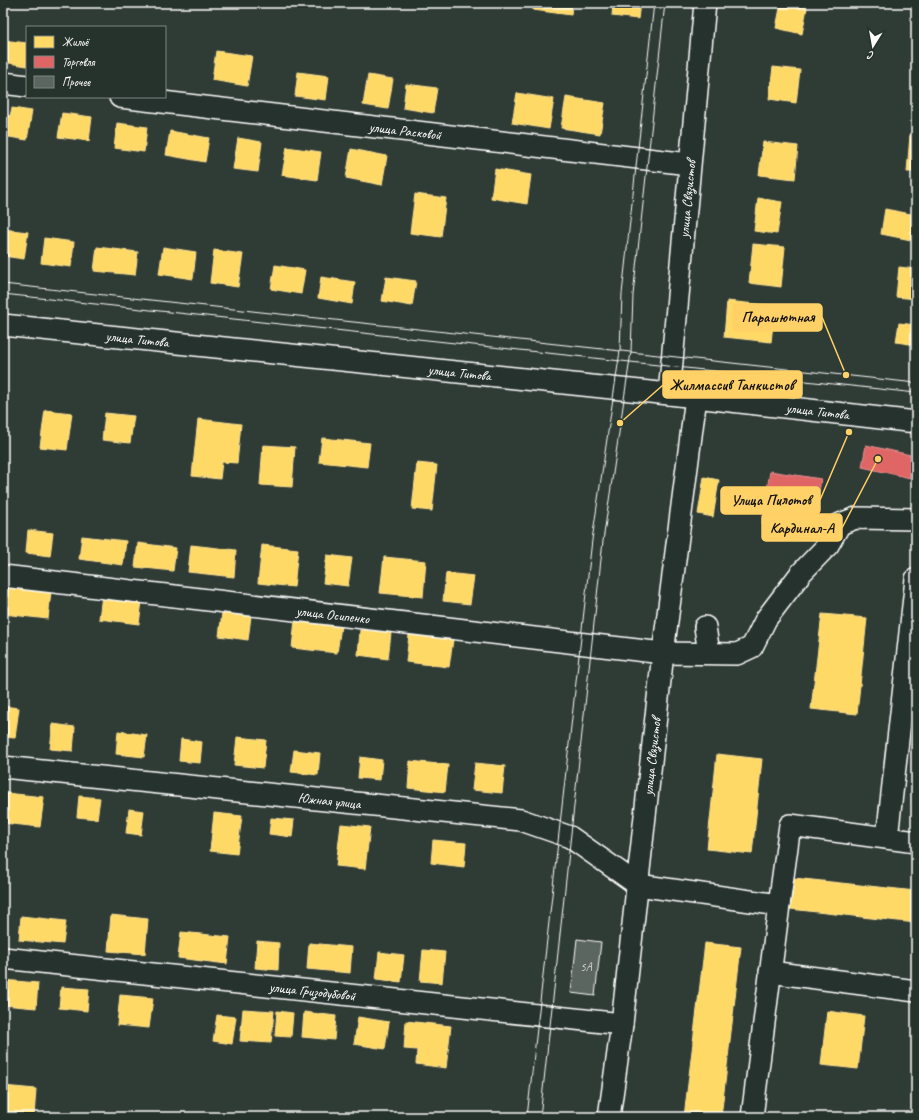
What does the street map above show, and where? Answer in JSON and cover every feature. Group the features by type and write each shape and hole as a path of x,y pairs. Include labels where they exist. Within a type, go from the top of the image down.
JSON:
{"street":[{"name":"улица Связистов","path":"669,394 704,3"},
{"path":"3,83 26,86"},
{"name":"улица Расковой","path":"128,98 689,164"},
{"name":"улица Титова","path":"3,325 669,394 916,422"},
{"name":"улица Связистов","path":"609,1117 622,1024 663,653 696,397"},
{"name":"улица Осипенко","path":"3,576 623,645 663,653 737,654 752,647 766,619 801,573 828,545 840,524 856,518 916,519"},
{"path":"887,838 916,579"},
{"path":"705,627 709,653"},
{"name":"Южная улица","path":"3,767 521,820 570,837 638,885"},
{"path":"752,1117 790,824 916,842"},
{"path":"638,885 779,905"},
{"name":"улица Гризодубовой","path":"3,958 622,1024"},
{"path":"770,972 916,991"}],"building: Жильё":[{"path":"533,3 572,3 571,15 533,10"},
{"path":"613,3 640,3 638,19 612,16"},
{"path":"781,3 807,8 802,34 776,28"},
{"path":"3,40 26,43 26,66 3,62"},
{"path":"216,51 252,56 247,86 212,80"},
{"path":"773,67 800,70 796,103 769,99"},
{"path":"298,72 329,76 326,100 295,96"},
{"path":"368,75 393,79 388,109 363,105"},
{"path":"406,84 437,88 433,113 403,108"},
{"path":"517,93 554,99 549,129 512,123"},
{"path":"566,97 605,103 600,134 561,128"},
{"path":"12,108 32,111 27,140 3,136 3,114 10,116"},
{"path":"62,113 92,117 89,141 58,137"},
{"path":"117,123 147,127 144,152 114,148"},
{"path":"170,131 209,138 205,162 166,155"},
{"path":"910,135 916,136 916,172 907,172"},
{"path":"238,138 262,142 258,172 233,169"},
{"path":"763,142 798,146 795,179 759,175"},
{"path":"287,147 321,152 317,180 282,175"},
{"path":"351,149 387,156 382,185 346,178"},
{"path":"495,169 531,175 527,204 491,198"},
{"path":"415,194 446,198 441,237 410,233"},
{"path":"758,198 782,202 777,234 754,231"},
{"path":"885,209 916,215 916,241 881,234"},
{"path":"3,229 28,232 24,259 3,256"},
{"path":"44,238 74,242 71,267 41,263"},
{"path":"753,244 785,247 781,287 749,283"},
{"path":"97,247 138,252 135,275 94,271"},
{"path":"163,247 196,252 193,279 159,274"},
{"path":"214,250 243,254 238,287 210,283"},
{"path":"275,265 305,270 301,294 271,289"},
{"path":"899,267 916,269 916,299 896,297"},
{"path":"321,277 355,282 352,304 318,298"},
{"path":"386,277 416,281 412,306 382,301"},
{"path":"727,301 775,306 771,342 724,337"},
{"path":"899,323 916,325 916,345 896,342"},
{"path":"45,410 72,413 67,450 40,447"},
{"path":"105,413 134,416 130,443 102,440"},
{"path":"198,419 241,424 237,463 222,462 220,479 192,476"},
{"path":"322,438 370,443 367,467 319,462"},
{"path":"263,445 295,447 292,487 260,485"},
{"path":"417,463 437,465 432,511 412,509"},
{"path":"704,477 719,480 713,517 698,514"},
{"path":"28,530 53,533 50,556 26,553"},
{"path":"82,536 126,541 123,565 79,559"},
{"path":"138,543 176,548 173,571 135,567"},
{"path":"191,545 236,550 234,577 188,572"},
{"path":"262,545 298,549 294,587 258,583"},
{"path":"327,555 352,558 348,586 323,583"},
{"path":"384,557 426,561 423,597 380,593"},
{"path":"446,573 474,576 470,604 443,601"},
{"path":"5,586 51,592 48,619 3,614"},
{"path":"102,595 142,601 139,624 99,619"},
{"path":"222,613 251,616 248,640 219,636"},
{"path":"822,614 867,618 857,714 811,709"},
{"path":"295,620 341,626 337,653 292,648"},
{"path":"360,630 391,633 388,659 358,655"},
{"path":"409,635 453,640 449,667 406,662"},
{"path":"3,706 19,708 15,738 3,737"},
{"path":"53,724 75,727 73,751 50,749"},
{"path":"118,731 147,735 144,757 116,754"},
{"path":"237,737 266,740 263,768 234,765"},
{"path":"181,739 202,742 200,763 179,761"},
{"path":"294,750 320,753 318,775 291,772"},
{"path":"717,754 762,759 752,854 707,849"},
{"path":"360,757 382,760 380,780 358,778"},
{"path":"410,761 448,765 445,792 408,788"},
{"path":"475,763 505,766 502,793 472,790"},
{"path":"6,793 44,797 40,827 3,823"},
{"path":"79,796 100,798 97,819 77,817"},
{"path":"129,809 144,811 141,835 126,833"},
{"path":"214,813 242,816 237,854 210,851"},
{"path":"271,818 294,820 292,837 269,834"},
{"path":"341,824 370,827 365,869 336,866"},
{"path":"433,840 466,843 464,867 431,863"},
{"path":"794,878 916,891 916,923 790,909"},
{"path":"111,915 148,919 145,954 108,951"},
{"path":"21,916 66,921 63,944 19,940"},
{"path":"181,932 230,937 227,964 178,958"},
{"path":"257,941 279,943 278,970 255,968"},
{"path":"309,943 352,947 350,973 307,969"},
{"path":"705,943 741,947 721,1117 684,1117"},
{"path":"423,950 445,952 442,983 420,981"},
{"path":"379,952 404,955 401,982 376,979"},
{"path":"3,980 38,983 36,1008 3,1005"},
{"path":"61,987 89,989 87,1011 59,1008"},
{"path":"120,995 153,998 149,1028 117,1025"},
{"path":"243,1009 274,1011 271,1043 240,1041"},
{"path":"277,1011 293,1013 291,1037 275,1036"},
{"path":"827,1011 864,1016 858,1069 821,1065"},
{"path":"304,1012 336,1016 334,1040 302,1037"},
{"path":"217,1015 236,1017 232,1044 213,1041"},
{"path":"358,1017 389,1022 385,1049 354,1044"},
{"path":"406,1021 451,1026 446,1068 416,1064 417,1050 404,1049"},
{"path":"3,1086 36,1089 34,1117 3,1117"},
{"path":"51,1112 90,1116 90,1117 51,1117"},
{"path":"235,1114 263,1117 235,1117"}],"building: Торговля":[{"path":"866,445 915,456 910,478 862,467"},
{"path":"770,471 821,479 813,531 762,523"}],"building: Прочее":[{"path":"577,939 601,942 595,996 571,993"}],"tram line":[{"path":"527,1117 592,540 620,351 622,294 654,3"},
{"path":"540,1117 603,541 631,352 633,295 665,3"},
{"path":"3,284 916,383"},
{"path":"3,294 916,393"}],"place":[{"name":"Парашютная","path":"846,375"},
{"name":"Жилмассив Танкистов","path":"620,423"},
{"name":"Улица Пилотов","path":"849,432"},
{"name":"Кардинал-А","path":"878,459"}]}
